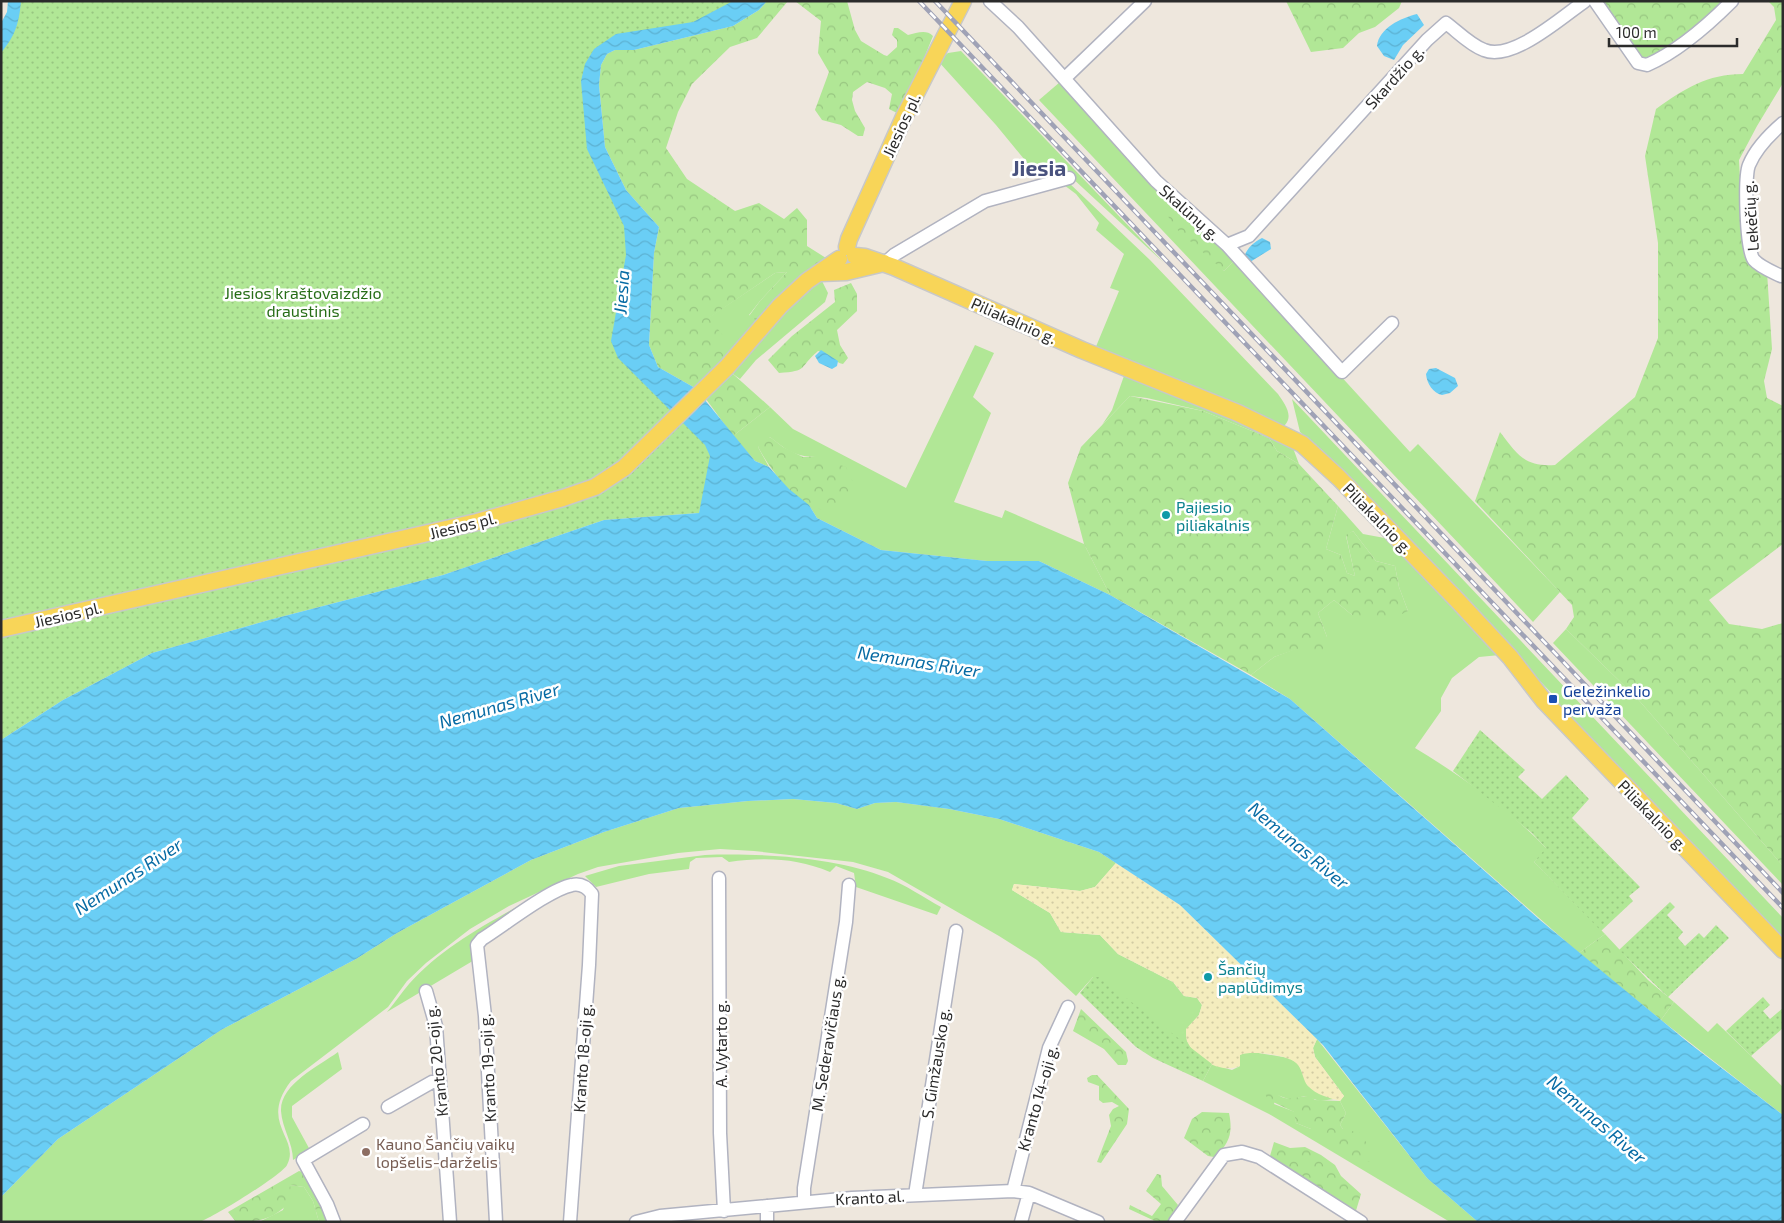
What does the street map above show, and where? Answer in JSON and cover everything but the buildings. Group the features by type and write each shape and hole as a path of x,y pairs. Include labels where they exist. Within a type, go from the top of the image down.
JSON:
{"main road":[{"name":"Jiesios pl.","path":"1,629 412,537 556,501 595,487 610,479 707,387 780,306 807,281 847,254 849,239 904,117 960,3"},
{"name":"Piliakalnio g.","path":"847,254 885,263 1082,350 1238,413 1290,437 1316,455 1510,657 1544,702 1783,950"},
{"path":"820,273 846,272 885,263"}],"street":[{"name":"Skalūnų g.","path":"990,1 1018,27 1156,181 1227,245 1342,372 1392,323"},
{"path":"1065,78 1145,1"},
{"name":"Skardžio g.","path":"1227,245 1249,236 1427,40 1446,23 1483,50 1497,53 1517,47 1586,1"},
{"path":"1595,1 1638,63 1647,65 1675,49 1714,19 1732,1"},
{"name":"Lekėčių g.","path":"1782,275 1754,261 1750,252 1746,194 1748,167 1754,154 1762,143 1783,123"},
{"path":"885,263 894,255 985,201 1068,178"},
{"name":"A. Vytarto g.","path":"720,878 720,1133 724,1211"},
{"name":"Kranto 19-oji g.","path":"496,1222 485,1016 477,945 482,939 556,892 572,885 579,885 584,886 592,894"},
{"name":"M. Sederavičiaus g.","path":"804,1202 804,1188 846,922 849,885"},
{"name":"Kranto 18-oji g.","path":"570,1222 589,965 592,894"},
{"name":"S. Gimžausko g.","path":"915,1195 956,931"},
{"name":"Kranto 20-oji g.","path":"426,991 436,1026 450,1222"},
{"name":"Kranto 14-oji g.","path":"1013,1190 1048,1048 1068,1008"},
{"path":"388,1107 432,1082 440,1081"},
{"path":"334,1222 328,1204 303,1160 362,1124"},
{"path":"1174,1222 1214,1165 1224,1154 1242,1152 1258,1157 1358,1221"},
{"name":"Kranto al.","path":"636,1222 804,1202 1013,1190 1029,1193 1098,1222"},
{"path":"1021,1222 1029,1193"},
{"path":"767,1206 767,1222"}],"green space":[{"name":"Jiesios kraštovaizdžio draustinis","path":"12,1 756,1 735,16 617,39 596,58 590,119 629,213 631,343 718,437 699,513 604,520 443,575 269,620 152,653 63,700 1,740 1,34"},
{"path":"767,1 788,1 757,38 730,47 692,84 678,112 666,148 687,179 735,211 759,203 784,219 797,208 807,220 807,246 826,258 757,321 749,316 787,272 775,273 709,318 725,338 726,356 695,388 658,367 649,345 654,253 659,227 626,190 605,147 599,85 601,65 607,54 615,50 634,50 733,26 759,10"},
{"path":"795,1 847,1 855,30 861,41 887,56 897,47 897,40 892,35 894,28 898,28 908,35 924,32 933,36 901,115 889,109 892,94 885,88 867,82 853,92 852,100 855,111 865,128 863,136 858,136 841,125 822,120 815,110 829,72 818,53 821,21"},
{"path":"1286,1 1402,1 1399,8 1375,27 1359,33 1343,48 1311,52"},
{"path":"1598,1 1732,1 1688,39 1643,60"},
{"path":"1768,1 1783,1 1783,83 1739,160 1744,256 1767,272 1772,349 1764,381 1767,398 1783,406 1783,544 1709,600 1729,624 1762,629 1783,623 1783,866 1636,697 1566,629 1574,617 1572,605 1475,501 1500,432 1517,453 1529,462 1555,465 1635,397 1658,338 1658,243 1645,156 1656,109 1696,84 1718,77 1743,74 1776,20 1774,7"},
{"path":"961,51 1163,262 1070,176 1042,181 996,125 938,61 948,53"},
{"path":"1060,82 1171,202 1224,271 1235,260 1410,452 1418,444 1560,592 1533,622 1039,100"},
{"path":"1060,182 1068,182 1150,260 1278,394 1285,405 1289,417 1285,425 1282,427 1095,349 1119,291 1110,288 1124,254 1096,230 1099,223 1076,194"},
{"path":"1171,202 1235,260 1224,271 1173,226 1166,212"},
{"path":"787,272 749,315 757,321 726,356 708,318 775,273"},
{"path":"822,281 828,293 825,302 756,360 740,379 733,374 756,343 810,284"},
{"path":"851,283 857,294 857,311 837,330 840,345 848,358 843,364 818,351 799,370 779,373 768,360 792,336 835,302 834,290"},
{"path":"975,345 994,353 973,397 991,413 954,502 1002,518 1005,510 1084,544 1110,595 1039,561 987,561 881,550 817,518 809,505 821,509 815,456 796,454 770,437 758,447 769,467 755,461 733,436 770,407 793,429 906,488"},
{"path":"1125,373 1243,420 1293,448 1299,464 1277,451 1269,438 1203,411 1147,398 1130,396 1102,425 1112,410"},
{"path":"733,374 770,407 733,436 706,399"},
{"path":"1130,396 1203,411 1269,438 1277,451 1299,464 1338,506 1326,549 1341,555 1347,573 1355,576 1346,535 1353,531 1376,561 1395,566 1399,587 1408,611 1382,624 1352,615 1334,600 1318,613 1327,637 1321,656 1297,649 1274,657 1251,675 1110,595 1084,544 1068,483 1081,447"},
{"path":"1292,399 1783,918 1783,940 1554,702 1557,699 1322,450 1300,432"},
{"path":"770,437 783,447 803,457 815,456 846,467 859,495 830,508 819,509 810,506 792,493 784,484 758,447 762,441"},
{"path":"1338,506 1363,534 1390,539 1500,655 1479,657 1452,678 1441,698 1441,711 1415,748 1450,770 1501,807 1547,849 1534,862 1605,934 1579,953 1290,699 1251,675 1274,657 1327,637 1318,613 1334,600 1352,615 1408,611 1399,587 1395,566 1376,561 1353,531 1346,536 1355,576 1347,573 1341,555 1326,549"},
{"path":"1566,629 1636,697 1783,866 1783,885 1553,643"},
{"path":"1480,730 1525,770 1518,777 1542,799 1566,775 1589,799 1572,818 1640,887 1629,896 1633,901 1601,931 1534,862 1546,848 1532,833 1453,771"},
{"path":"793,799 836,803 857,809 875,803 896,802 949,809 999,819 1099,852 1116,863 1095,887 1080,891 1014,884 1012,890 1050,913 1061,932 1100,935 1118,954 1173,982 1184,996 1197,998 1202,1005 1199,1015 1186,1030 1187,1041 1197,1054 1093,977 1076,996 1037,960 888,872 853,862 754,851 720,849 678,853 598,867 578,874 509,906 470,929 426,963 407,981 388,1007 291,1081 282,1096 278,1108 279,1119 289,1147 290,1155 287,1165 261,1186 209,1218 202,1221 185,1222 1,1222 1,1197 58,1139 221,1030 356,959 397,933 531,860 604,832 679,808 748,801"},
{"path":"705,855 773,856 845,865 894,881 941,907 937,915 856,887 854,873 836,866 830,872 793,861 755,859 729,862 722,857 696,858 690,862 689,869 649,874 596,887 585,876 619,866"},
{"path":"526,902 474,939 476,959 387,1012 421,971 449,948 479,928"},
{"path":"1670,902 1675,907 1667,915 1683,932 1678,938 1685,946 1699,933 1704,938 1716,925 1729,938 1668,997 1619,950"},
{"path":"1605,934 1648,980 1674,1002 1661,1020 1579,953"},
{"path":"1093,977 1099,977 1212,1064 1203,1081 1153,1058 1136,1047 1080,993"},
{"path":"1763,997 1770,1005 1763,1011 1770,1019 1783,1008 1783,1028 1751,1056 1726,1031"},
{"path":"1674,1002 1708,1032 1717,1023 1783,1087 1783,1115 1661,1020"},
{"path":"1081,1009 1126,1052 1128,1061 1126,1065 1118,1065 1104,1049 1073,1031"},
{"path":"1317,1039 1427,1178 1478,1222 1450,1222 1269,1114 1203,1081 1212,1064 1232,1070 1240,1066 1240,1055 1247,1051 1289,1058 1298,1063 1308,1086 1334,1099 1320,1101 1304,1096 1291,1100 1277,1095 1274,1104 1295,1112 1296,1123 1311,1129 1343,1129 1340,1125 1346,1113 1340,1101 1344,1096 1315,1057 1313,1048"},
{"path":"338,1052 342,1069 292,1106 292,1117 310,1150 293,1160 293,1154 283,1123 282,1101 287,1092 302,1077"},
{"path":"1097,1075 1129,1109 1127,1124 1101,1163 1097,1162 1111,1126 1109,1115 1113,1109 1119,1106 1112,1102 1103,1103 1099,1100 1099,1086 1088,1082 1087,1078"},
{"path":"1272,1089 1284,1098 1290,1099 1306,1096 1315,1100 1340,1101 1346,1113 1340,1125 1343,1129 1360,1133 1372,1151 1374,1158 1369,1162 1352,1160 1311,1129 1296,1123 1294,1112 1267,1099 1265,1093"},
{"path":"1202,1112 1229,1113 1231,1126 1229,1137 1224,1147 1214,1157 1208,1156 1184,1138 1192,1119"},
{"path":"1274,1142 1290,1148 1305,1147 1335,1165 1341,1176 1361,1194 1355,1214 1290,1173 1270,1156"},
{"path":"299,1171 303,1172 330,1222 319,1222 313,1201 304,1187 290,1185 292,1199 274,1215 260,1220 236,1222 228,1212"},
{"path":"1157,1174 1161,1175 1162,1186 1178,1205 1171,1222 1157,1222 1129,1209 1130,1205 1152,1216 1161,1204 1146,1191"},
{"path":"290,1185 304,1187 313,1201 319,1222 259,1222 283,1210"}],"sand":[{"name":"Šančių paplūdimys","path":"1116,863 1180,905 1317,1039 1313,1048 1315,1057 1344,1096 1340,1101 1323,1096 1311,1089 1306,1084 1298,1065 1294,1061 1280,1056 1253,1053 1240,1055 1240,1066 1233,1068 1217,1067 1210,1064 1196,1054 1186,1037 1186,1029 1199,1015 1202,1005 1197,998 1184,996 1173,982 1118,954 1100,935 1061,932 1050,913 1012,890 1014,884 1080,891 1095,887"}],"water":[{"path":"8,1 21,1 13,35 1,53 1,23 7,12"},
{"name":"Nemunas River","path":"733,1 767,1 759,10 733,26 634,50 615,50 607,54 601,65 599,85 605,147 626,190 659,227 654,253 649,345 658,367 695,388 755,461 769,467 789,489 809,505 817,518 881,550 987,561 1039,561 1110,595 1290,699 1540,920 1689,1043 1783,1115 1783,1222 1478,1222 1427,1178 1323,1045 1180,905 1099,852 999,819 949,809 896,802 875,803 857,809 836,803 793,799 748,801 679,808 604,832 531,860 397,933 356,959 221,1030 58,1139 1,1197 1,740 63,700 152,653 269,620 443,575 604,520 699,513 710,456 705,445 618,358 611,341 626,255 624,226 587,149 581,81 585,64 594,49 616,34 693,22"},
{"path":"1417,14 1424,25 1403,45 1394,60 1384,56 1377,46 1382,34 1398,21"},
{"path":"1262,238 1270,242 1271,249 1250,262 1244,257 1245,254 1256,241"},
{"path":"821,350 838,361 837,366 832,369 819,363 815,356"},
{"path":"1436,368 1455,378 1458,386 1450,393 1439,394 1429,385 1426,374 1429,369"}],"railway":[{"path":"919,1 1783,908"},
{"path":"935,1 1783,893"}],"place":[{"name":"Pajiesio piliakalnis","path":"1166,515"},
{"name":"Geležinkelio pervaža","path":"1553,699"},
{"name":"Šančių paplūdimys","path":"1208,977"},
{"name":"Kauno Šančių vaikų lopšelis-darželis","path":"366,1152"}],"district":[{"name":"Jiesia","path":"1039,167"}]}
